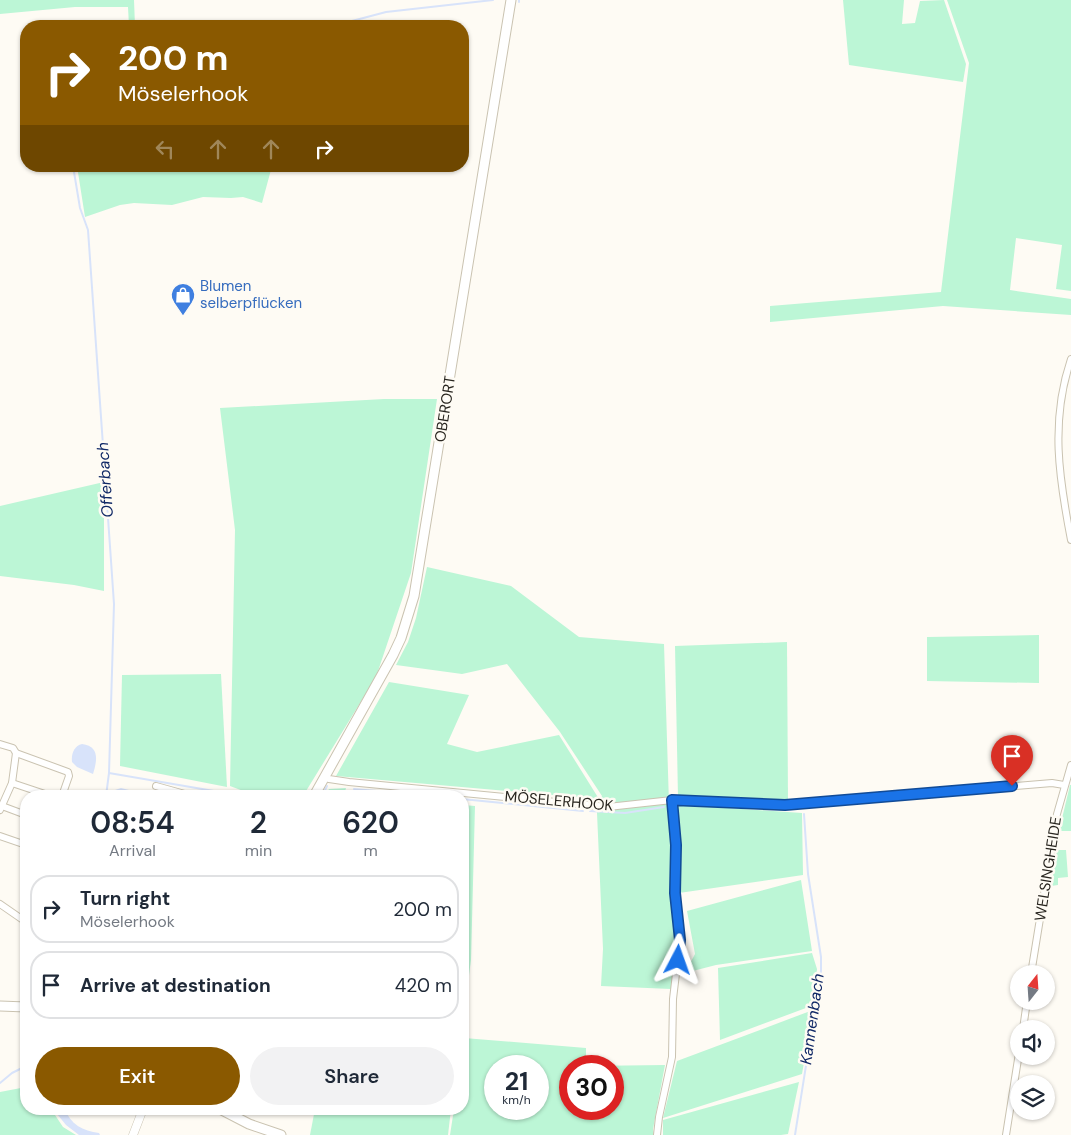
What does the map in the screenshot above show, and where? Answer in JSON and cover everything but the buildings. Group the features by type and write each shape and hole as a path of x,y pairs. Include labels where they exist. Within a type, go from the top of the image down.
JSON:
{"main road":[{"name":"OBERORT","path":"317,790 393,655 401,638 414,596 511,0"},
{"path":"0,1006 20,1007"},
{"path":"232,1115 249,1124 281,1135"}],"street":[{"path":"1071,359 1066,373 1061,401 1058,444 1059,476 1071,540"},
{"path":"0,744 13,748 16,753 68,772 69,776 64,790"},
{"path":"16,753 12,783 1,808 20,813"},
{"name":"WELSINGHEIDE","path":"1032,965 1053,833 1064,785 1071,765"},
{"name":"MÖSELERHOOK","path":"325,777 349,782 432,790"},
{"path":"12,783 33,790"},
{"name":"MÖSELERHOOK","path":"469,794 608,807 672,800 785,805 1052,783 1064,785"},
{"path":"160,790 159,787 170,790"},
{"path":"657,1135 672,1057 673,998 680,940 675,893 676,845 672,800"},
{"path":"0,836 20,844"},
{"path":"0,904 20,918"},
{"path":"1006,1135 1017,1065"},
{"path":"133,1135 141,1115"}],"green space":[{"path":"0,0 134,0 135,20 129,20 128,7 75,7 0,14"},
{"path":"843,0 904,0 902,24 915,23 920,1 944,0 966,64 963,82 849,65"},
{"path":"947,0 1071,0 1071,291 1056,289 1062,245 1016,238 1010,290 1071,299 1071,315 943,306 770,322 770,306 941,292 969,63"},
{"path":"78,172 270,172 262,203 243,197 203,197 172,205 134,203 120,205 85,217"},
{"path":"384,399 437,399 411,573 376,677 307,790 241,790 230,786 235,530 220,408"},
{"path":"104,482 104,591 74,585 0,576 0,506"},
{"path":"427,567 511,586 579,637 664,644 669,804 802,813 803,875 672,894 676,941 671,989 601,986 603,949 597,813 602,796 560,732 507,664 462,674 396,665 408,642 416,618"},
{"path":"1039,635 1039,683 927,681 927,637"},
{"path":"787,642 788,801 678,797 675,646"},
{"path":"221,674 227,787 120,766 122,675"},
{"path":"389,682 469,695 447,744 477,752 559,735 599,799 336,776"},
{"path":"1070,785 1071,831 1059,831"},
{"path":"346,788 346,790 329,789"},
{"path":"469,806 475,806 469,975"},
{"path":"1057,850 1066,850 1068,877 1058,878 1058,885 1051,886"},
{"path":"801,880 812,951 716,965 685,973 695,954 687,911"},
{"path":"812,953 817,969 814,1005 720,1040 718,968"},
{"path":"813,1010 802,1074 663,1118 677,1061"},
{"path":"469,1038 586,1048 586,1055 559,1055 559,1120 624,1120 624,1066 665,1065 653,1129 654,1135 450,1135 453,1115 469,1115"},
{"path":"799,1082 788,1134 663,1135 663,1120"},
{"path":"20,1088 20,1115 55,1115 63,1127 76,1135 0,1135 0,1092"},
{"path":"314,1115 450,1115 448,1135 310,1135"}],"water":[{"path":"82,744 92,748 96,755 93,774 77,767 72,762 74,751"},
{"path":"58,1115 68,1115 78,1126 100,1135 79,1135 66,1125"}],"waterway":[{"name":"Offerbach","path":"356,20 386,12 493,0"},
{"name":"Offerbach","path":"74,172 80,208 88,230 114,604 109,773 107,790"},
{"path":"109,773 208,790"},
{"path":"325,790 327,786"},
{"path":"354,789 365,790"},
{"path":"469,800 583,811"},
{"path":"590,811 625,813 664,807"},
{"name":"Kannenbach","path":"795,1135 821,971 821,957 808,874 804,814"},
{"name":"Offerbach","path":"0,1083 20,1069"}],"place":[{"name":"Blumen selberpflücken","path":"183,316"}],"route":[{"path":"678,960 680,940 675,893 676,845 672,800 785,805 1012,786"}]}
